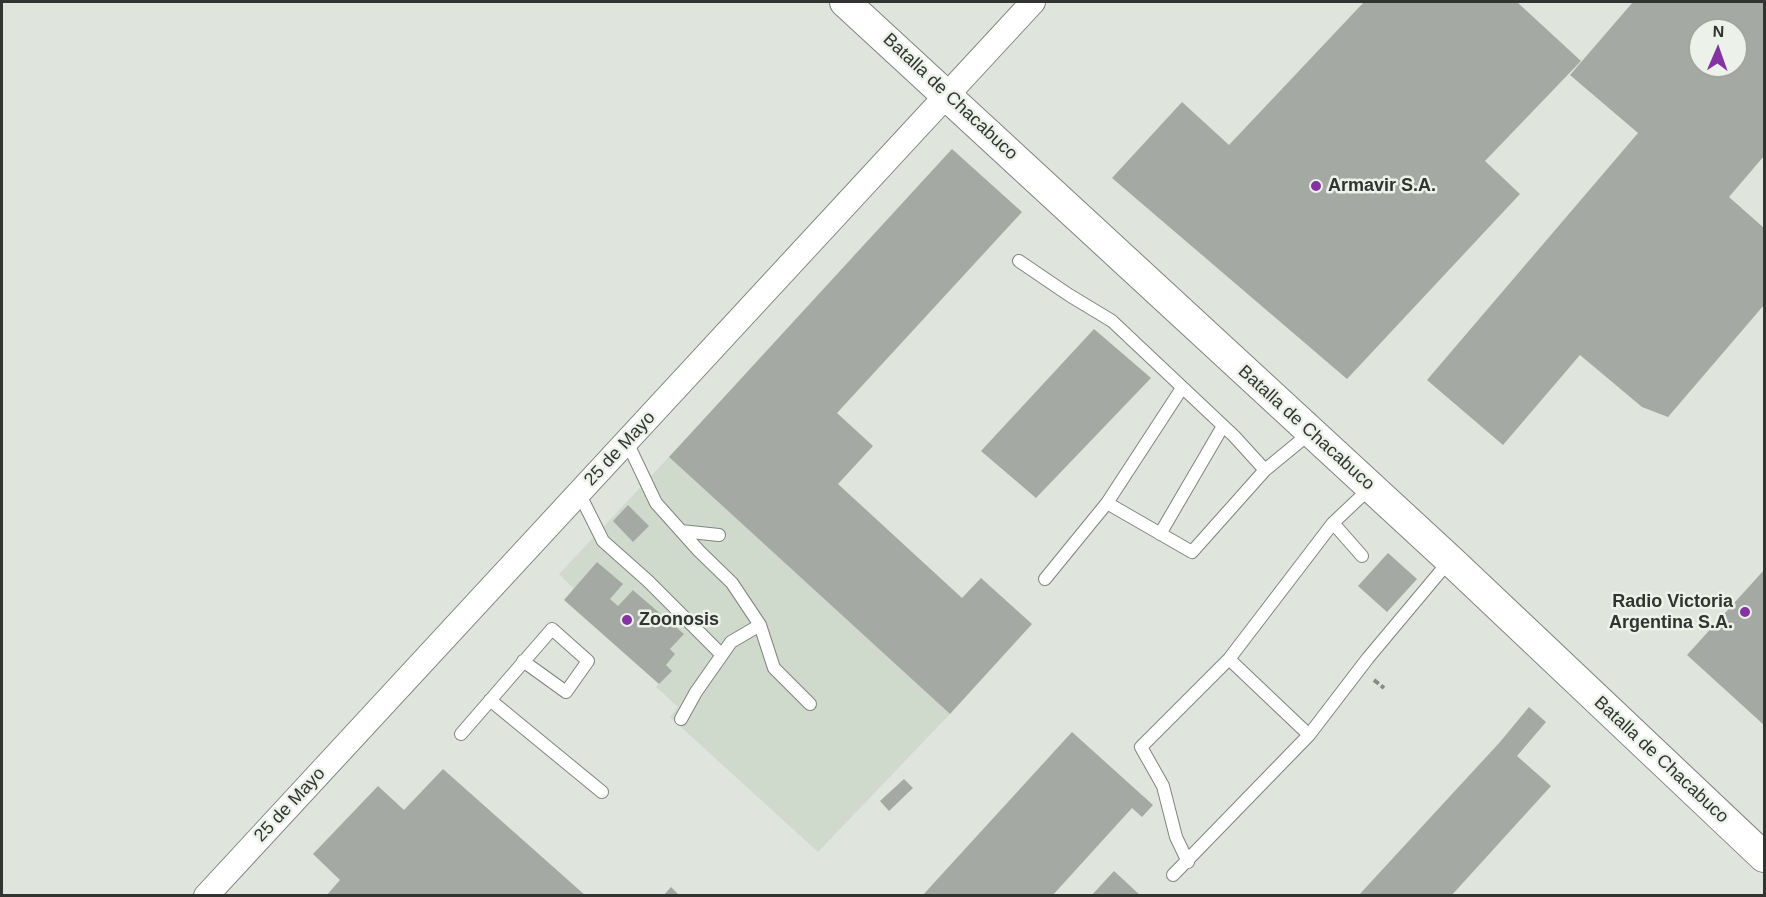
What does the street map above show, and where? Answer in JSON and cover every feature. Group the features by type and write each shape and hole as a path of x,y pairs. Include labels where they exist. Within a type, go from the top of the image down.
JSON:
{"street":[{"name":"Batalla de Chacabuco","path":"845,2 1450,560 1764,857"},
{"name":"25 de Mayo","path":"206,896 1033,2"}],"lane":[{"path":"1019,261 1112,321 1224,426 1265,470"},
{"path":"1045,579 1107,503 1182,388"},
{"path":"1160,534 1224,426"},
{"path":"1107,503 1192,552 1265,470 1310,433"},
{"path":"627,442 656,503 732,583 760,625 774,668 810,704"},
{"path":"1188,862 1176,837 1163,786 1141,747 1230,659 1333,523 1371,487"},
{"path":"579,493 603,541 648,581 722,655"},
{"path":"1333,523 1362,556"},
{"path":"681,531 719,535"},
{"path":"1173,876 1309,735 1368,658 1450,560"},
{"path":"681,719 696,692 731,642 760,625"},
{"path":"461,734 490,700 524,661 552,629 588,661 566,692 524,661"},
{"path":"1230,659 1309,735"},
{"path":"490,700 602,792"}],"shaded area":[{"path":"669,457 950,714 818,852 670,717 678,707 656,687 671,671 666,665 675,654 670,649 683,634 634,590 618,606 610,599 622,584 597,562 574,589 559,574"}],"building":[{"name":"Armavir S.A.","path":"1364,2 1517,2 1581,61 1485,161 1520,194 1347,379 1112,178 1182,102 1229,145"},
{"path":"1633,2 1764,2 1764,156 1729,197 1764,228 1764,305 1668,417 1642,407 1580,355 1503,445 1427,380 1638,133 1570,75"},
{"path":"952,149 1022,212 837,413 873,446 838,484 962,598 981,578 1032,624 950,714 669,457"},
{"path":"1094,329 1151,378 1036,498 981,451"},
{"path":"628,505 649,526 633,542 613,521"},
{"path":"1388,553 1417,579 1387,612 1358,586"},
{"name":"Zoonosis","path":"597,562 623,584 610,599 618,606 633,590 684,634 670,649 675,654 666,665 672,671 659,684 564,600"},
{"name":"Radio Victoria Argentina S.A.","path":"1764,570 1764,725 1687,655"},
{"path":"1529,707 1546,722 1517,756 1551,786 1451,896 1358,896 1500,742"},
{"path":"1072,732 1153,805 1142,817 1132,808 1052,896 922,896"},
{"path":"443,769 586,896 326,896 340,880 313,854 378,786 404,810"},
{"path":"904,779 913,788 889,811 880,801"},
{"path":"1114,871 1141,896 1091,896"},
{"path":"671,887 680,896 663,896"}],"place":[{"name":"Armavir S.A.","path":"1316,186"},
{"name":"Radio Victoria Argentina S.A.","path":"1745,612"},
{"name":"Zoonosis","path":"627,620"}]}
